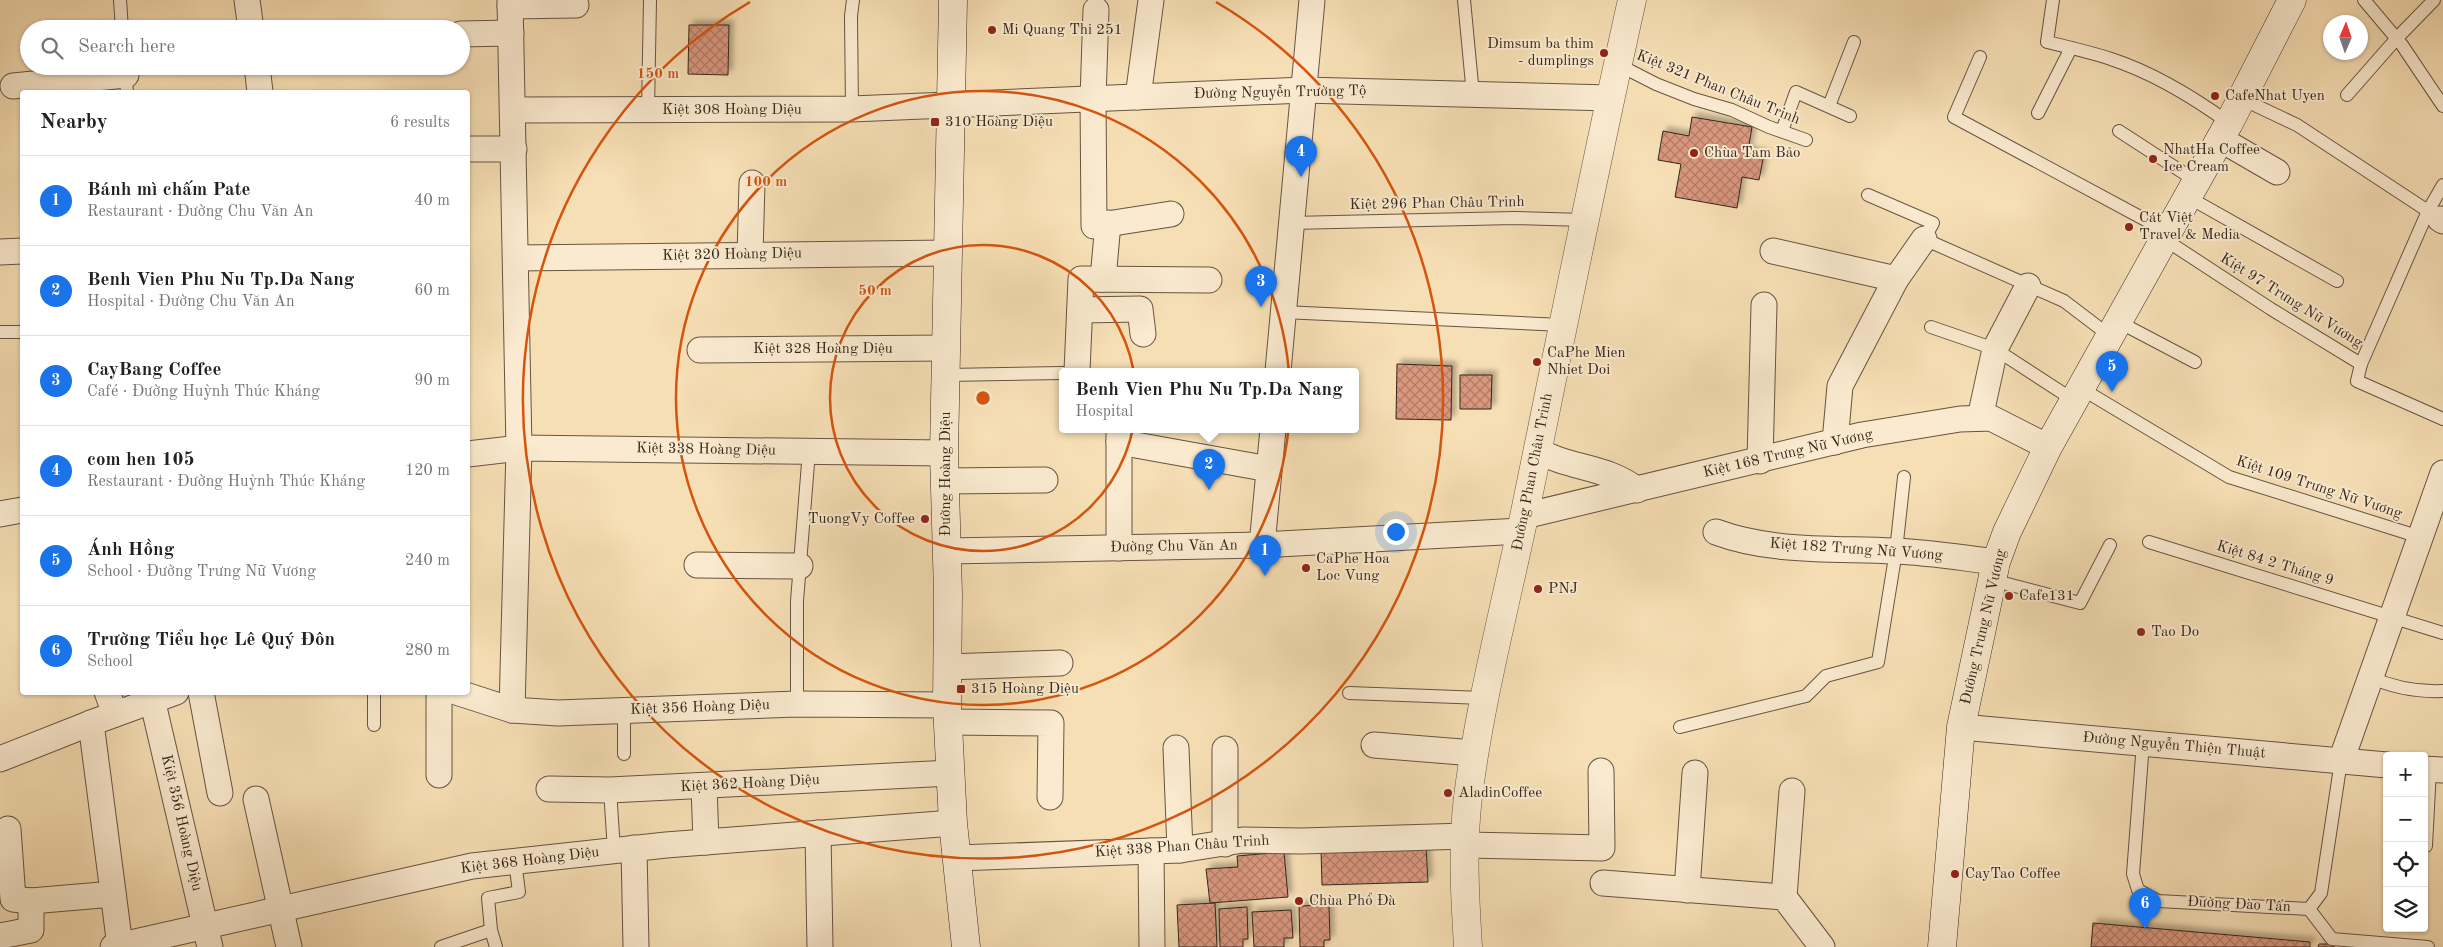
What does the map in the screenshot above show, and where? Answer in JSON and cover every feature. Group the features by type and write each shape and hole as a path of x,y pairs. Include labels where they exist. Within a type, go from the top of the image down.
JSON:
{"main road":[{"name":"Đường Hoàng Diệu","path":"953,0 944,453 947,713 953,823 966,947"},
{"name":"Đường Phan Châu Trinh","path":"1468,947 1464,893 1468,800 1483,698 1511,582 1584,220 1632,0"},
{"name":"Đường Trưng Nữ Vương","path":"1942,947 1961,727 1994,571 2007,532 2048,447 2242,99 2292,0"}],"street":[{"path":"247,0 250,20"},
{"path":"1138,97 1151,0"},
{"path":"1278,368 1312,0"},
{"path":"512,710 519,448 510,3 576,5"},
{"path":"1096,10 1093,98 1094,226 1171,214"},
{"path":"470,34 511,33"},
{"path":"257,75 260,90"},
{"path":"13,86 126,78"},
{"name":"Đường Nguyễn Trường Tộ","path":"951,104 1303,90 1610,98"},
{"name":"Kiệt 308 Hoàng Diệu","path":"513,110 852,109 951,104"},
{"path":"2224,131 2277,172"},
{"path":"470,149 514,149"},
{"path":"750,255 752,183"},
{"path":"1103,278 1108,223"},
{"path":"1835,442 1840,386 1896,279 1924,238"},
{"path":"0,252 20,251"},
{"path":"1773,251 1896,279"},
{"name":"Kiệt 320 Hoàng Diệu","path":"516,258 948,253"},
{"path":"1077,368 1081,279 1209,280"},
{"path":"1980,418 1995,349 2028,286"},
{"path":"1760,461 1764,305"},
{"path":"1080,310 1140,309 1143,334"},
{"name":"Kiệt 328 Hoàng Diệu","path":"700,350 946,348"},
{"name":"Kiệt 168 Trưng Nữ Vương","path":"1522,523 1637,490 1835,442 1940,422 1991,418 2048,447"},
{"path":"1262,546 1273,433"},
{"path":"1119,548 1119,436 1269,469"},
{"name":"Kiệt 338 Hoàng Diệu","path":"470,454 519,448 944,453"},
{"path":"1537,450 1570,465 1594,469 1617,477 1637,490"},
{"name":"Đường Đào Tấn","path":"2341,761 2443,472"},
{"path":"945,481 1045,480"},
{"path":"0,514 20,510"},
{"name":"Đường Chu Văn An","path":"946,551 1262,546 1522,523"},
{"name":"Kiệt 182 Trưng Nữ Vương","path":"1716,532 1737,539 1782,546 1896,551 1994,571"},
{"path":"697,565 800,566"},
{"path":"947,667 1060,663"},
{"name":"Kiệt 356 Hoàng Diệu","path":"0,759 91,723 111,703 166,695 208,937"},
{"path":"202,695 220,794"},
{"path":"439,695 440,775"},
{"name":"Kiệt 356 Hoàng Diệu","path":"465,695 512,710 558,713 797,704 947,713 1051,723 1050,797"},
{"path":"91,723 113,894 117,946"},
{"name":"Đường Nguyễn Thiện Thuật","path":"1961,727 2383,765"},
{"path":"1374,745 1474,753"},
{"path":"1176,748 1180,850"},
{"path":"1225,749 1225,844"},
{"name":"Kiệt 338 Phan Châu Trinh","path":"957,858 1151,852 1180,850 1243,840 1466,841 1602,848 1601,771"},
{"path":"1687,890 1695,773"},
{"name":"Kiệt 362 Hoàng Diệu","path":"549,789 610,790 950,774"},
{"path":"704,786 706,842"},
{"path":"1792,791 1784,897 1822,947"},
{"path":"256,799 279,910 289,947"},
{"name":"Kiệt 368 Hoàng Diệu","path":"117,946 208,937 279,910 472,866 624,849 953,823"},
{"path":"8,829 13,899 31,901 113,894"},
{"path":"818,833 820,947"},
{"path":"624,849 636,947"},
{"path":"1151,852 1152,947"},
{"path":"1603,883 1784,897"},
{"path":"0,936 30,930 31,901"}],"lane":[{"path":"120,0 121,20"},
{"path":"648,110 650,0"},
{"path":"852,109 850,16 853,0"},
{"path":"1464,0 1473,95"},
{"path":"2053,0 2047,42 2111,59 2159,79 2205,106 2224,131"},
{"path":"2364,0 2396,38 2443,106"},
{"path":"2347,95 2396,38 2434,0"},
{"path":"1829,106 1854,42"},
{"path":"2038,113 2072,48"},
{"name":"Kiệt 97 Trưng Nữ Vương","path":"1980,57 1954,117 2166,236 2271,310 2361,364 2437,217 2443,186"},
{"name":"Kiệt 321 Phan Châu Trinh","path":"1618,64 1656,84 1694,99 1732,110 1806,140"},
{"path":"1782,131 1796,92 1850,116"},
{"path":"2242,99 2297,125 2437,217"},
{"path":"2118,131 2192,189 2337,281"},
{"path":"1868,195 1933,223 1924,238 2064,301 2113,328 2195,362"},
{"name":"Kiệt 296 Phan Châu Trinh","path":"1292,223 1514,218 1584,220"},
{"path":"1284,312 1563,324"},
{"name":"Kiệt 109 Trưng Nữ Vương","path":"1931,328 1995,349 2229,477 2420,537"},
{"path":"0,332 20,332"},
{"path":"2361,364 2357,381 2443,419"},
{"path":"946,375 1059,373"},
{"path":"797,704 796,601 809,451"},
{"path":"1680,727 1806,696 1826,676 1878,662 1896,551 1904,477"},
{"name":"Kiệt 84 2 Tháng 9","path":"2149,542 2443,633"},
{"path":"1994,571 2080,603 2110,546"},
{"path":"2370,677 2389,686 2422,692 2442,691"},
{"path":"1349,693 1483,698"},
{"path":"374,695 374,725"},
{"path":"624,710 624,754"},
{"name":"Đường Đào Tấn","path":"2143,743 2133,874 2138,890 2158,901 2309,909 2321,893 2341,761"},
{"path":"2426,842 2432,769"},
{"path":"610,790 624,849"},
{"path":"496,947 491,930 488,898 518,892 515,861"},
{"path":"2309,909 2332,939 2428,947"},
{"path":"441,947 491,930"}],"building":[{"path":"689,25 729,25 728,75 688,74"},
{"path":"1692,117 1752,127 1748,151 1764,154 1759,180 1742,177 1737,208 1675,197 1681,164 1658,160 1663,131 1689,136"},
{"path":"1397,364 1452,366 1451,420 1396,419"},
{"path":"1460,375 1492,375 1491,409 1460,409"},
{"path":"1426,847 1428,882 1322,885 1321,850"},
{"path":"1284,852 1288,897 1210,903 1206,869 1238,867 1237,856"},
{"path":"1215,903 1217,947 1179,947 1177,905"},
{"path":"1329,905 1330,940 1324,940 1324,947 1300,947 1299,906"},
{"path":"1247,907 1248,939 1243,939 1243,947 1220,947 1219,909"},
{"path":"1291,910 1293,938 1284,938 1284,947 1254,947 1252,912"},
{"path":"2093,923 2310,942 2310,947 2091,947"},
{"path":"2319,944 2334,944 2334,947 2318,947"}],"place":[{"name":"Mi Quang Thi 251","path":"992,30"},
{"name":"Dimsum ba thim - dumplings","path":"1604,53"},
{"name":"CafeNhat Uyen","path":"2215,96"},
{"name":"310 Hoàng Diệu","path":"935,122"},
{"name":"Chùa Tam Bảo","path":"1694,153"},
{"name":"NhatHa Coffee Ice Cream","path":"2153,159"},
{"name":"com hen 105","path":"1301,177"},
{"name":"Cát Việt Travel & Media","path":"2129,227"},
{"name":"CayBang Coffee","path":"1261,307"},
{"name":"CaPhe Mien Nhiet Doi","path":"1537,362"},
{"name":"Ánh Hồng","path":"2112,392"},
{"name":"Benh Vien Phu Nu Tp.Da Nang","path":"1209,490"},
{"name":"TuongVy Coffee","path":"925,519"},
{"name":"CaPhe Hoa Loc Vung","path":"1306,568"},
{"name":"Bánh mì chấm Pate","path":"1265,576"},
{"name":"PNJ","path":"1538,589"},
{"name":"Cafe131","path":"2009,596"},
{"name":"Tao Do","path":"2141,632"},
{"name":"315 Hoàng Diệu","path":"961,689"},
{"name":"AladinCoffee","path":"1448,793"},
{"name":"CayTao Coffee","path":"1955,874"},
{"name":"Chùa Phổ Đà","path":"1299,901"},
{"name":"Trường Tiểu học Lê Quý Đôn","path":"2145,929"}]}
